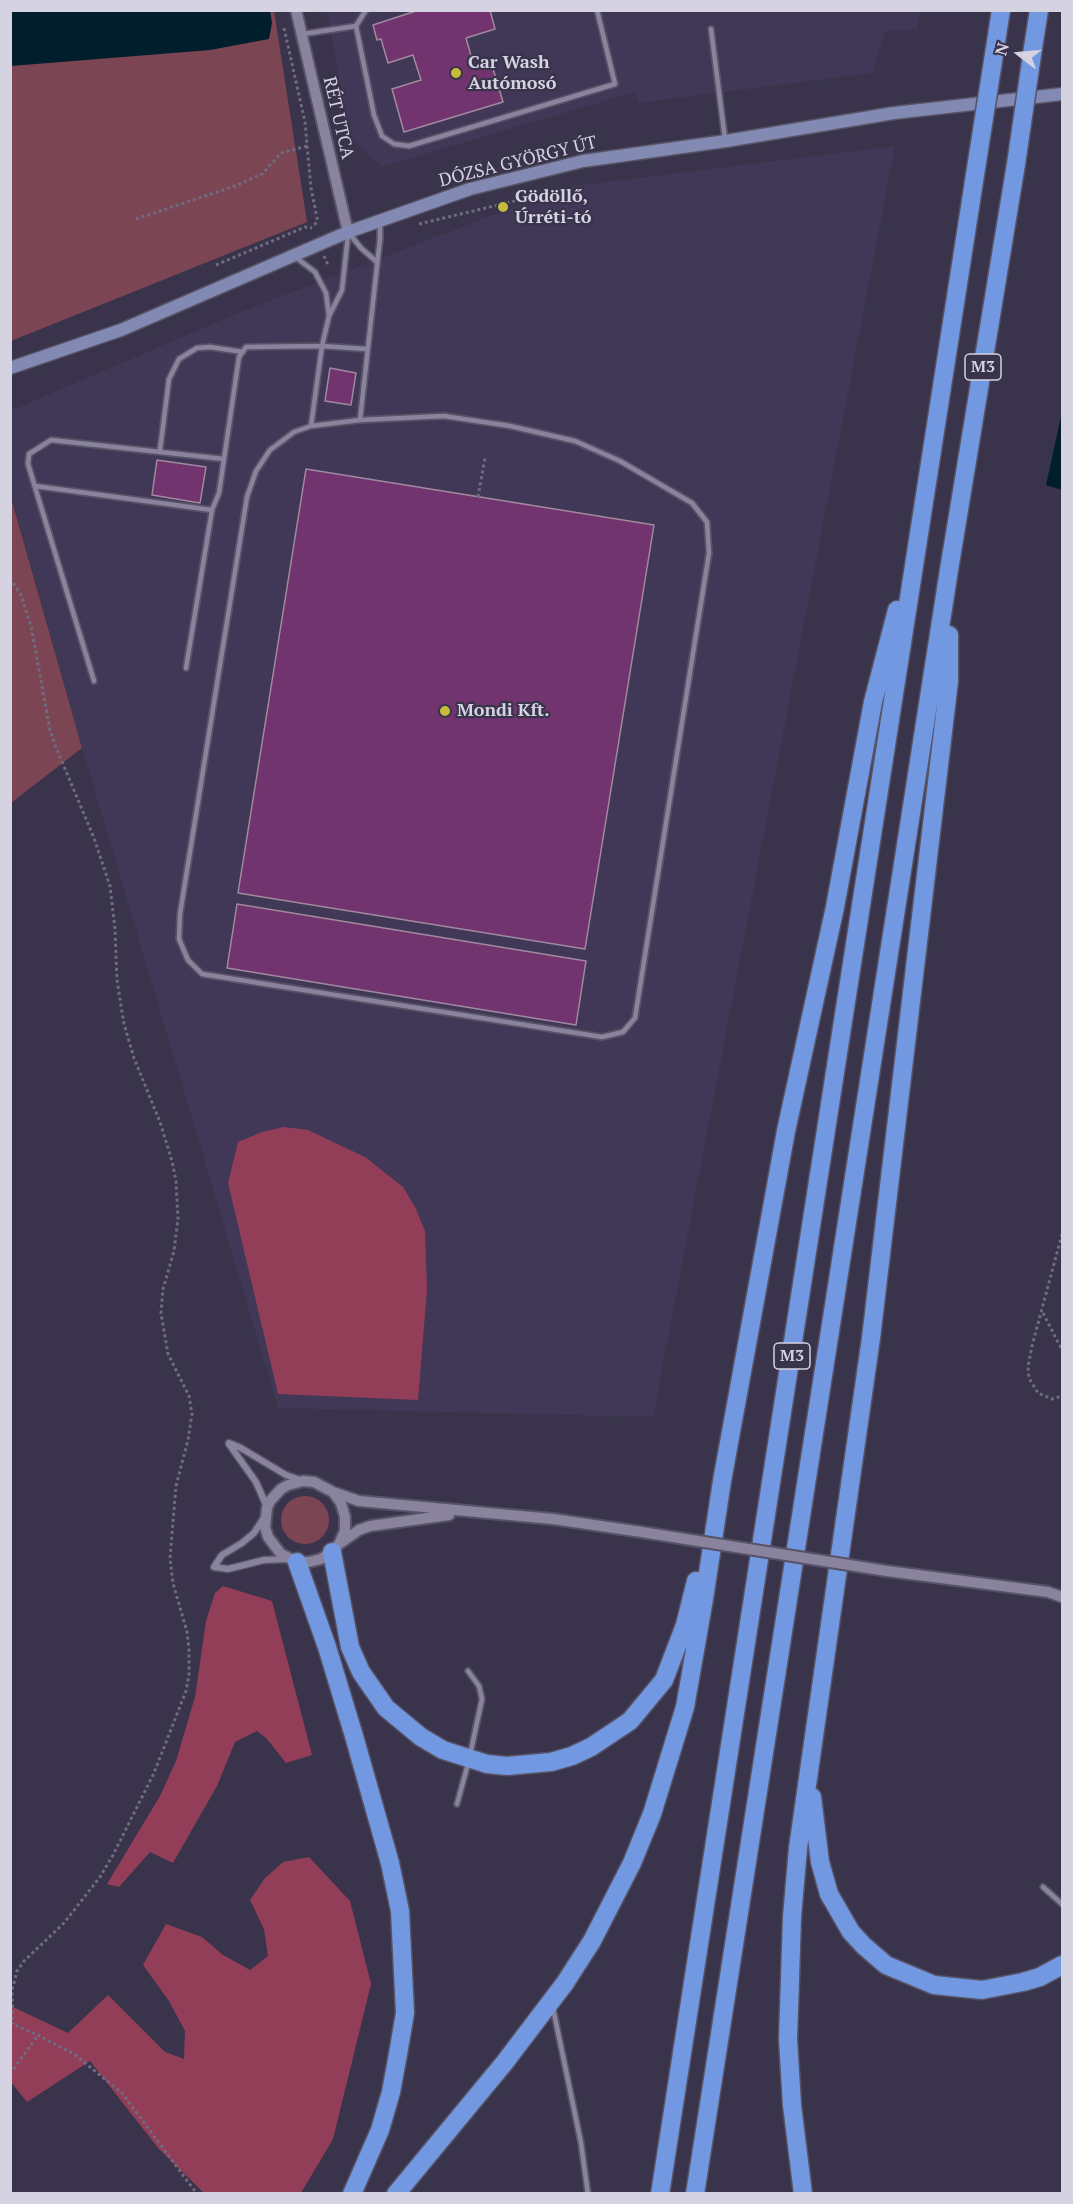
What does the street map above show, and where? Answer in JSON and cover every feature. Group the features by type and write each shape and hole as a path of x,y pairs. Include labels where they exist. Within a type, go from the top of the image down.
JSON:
{"highway":[{"name":"M3","path":"660,2193 1001,10"},
{"name":"M3","path":"695,2193 1039,10"},
{"path":"396,2193 552,2002 592,1941 632,1863 652,1814 685,1707 722,1481 786,1131 835,906 873,702 921,519"},
{"path":"804,2193 792,2105 788,2039 792,1917 798,1848 871,1338 949,681 949,570"},
{"path":"335,1548 350,1647 361,1672 386,1708 421,1737 443,1750 470,1759 507,1766 551,1762 591,1747 630,1721 664,1680 685,1625 722,1481"},
{"path":"294,1560 334,1669 390,1863 400,1911 405,2013 392,2092 380,2130 352,2193"},
{"path":"810,1770 823,1876 829,1894 851,1932 875,1957 886,1965 916,1979 934,1985 965,1990 982,1990 1023,1982 1040,1977 1062,1965"}],"main road":[{"name":"DÓZSA GYÖRGY ÚT","path":"10,368 121,330 348,232 470,189 583,161 726,141 894,113 1062,94"}],"street":[{"name":"RÉT UTCA","path":"296,10 348,232"},
{"path":"294,1560 281,1554 268,1537 266,1512 256,1482 229,1443 286,1475 314,1482 333,1492 359,1501 553,1519 887,1571 1062,1592"},
{"path":"303,1481 281,1489 270,1501 254,1533 222,1554 214,1568 228,1569 264,1560 309,1562 321,1559 359,1530 370,1526 473,1512"},
{"path":"333,1492 341,1503 345,1517 345,1531 335,1548"},
{"path":"1048,1592 1062,1597"}],"lane":[{"path":"366,10 356,26 374,115 382,135 394,144 409,146 615,84 597,10"},
{"path":"301,34 356,26"},
{"path":"711,29 726,141"},
{"path":"360,420 380,220"},
{"path":"311,426 322,346 329,316 342,290 348,232"},
{"path":"348,232 376,262"},
{"path":"294,256 315,272 326,292 329,316"},
{"path":"186,668 212,510 219,493 239,357 246,347 322,346 366,349"},
{"path":"160,450 169,379 180,359 197,348 210,347 243,352"},
{"path":"444,416 510,426 575,441 620,461 692,503 707,522 709,554 635,1018 624,1032 602,1037 213,976 202,974 188,960 179,939 180,914 247,497 256,471 270,450 294,432 311,426 360,420 444,416"},
{"path":"94,681 28,464 29,454 51,440 160,450 224,459"},
{"path":"35,486 212,510"},
{"path":"457,1804 470,1759 482,1699 479,1686 468,1671"},
{"path":"1043,1887 1062,1904"},
{"path":"552,2002 581,2143 588,2193"}],"path":[{"path":"282,20 305,122 311,188 317,218 317,222 312,227"},
{"path":"136,219 236,186 262,174 280,153 307,146"},
{"path":"416,224 433,222 519,200"},
{"path":"315,272 346,256"},
{"path":"478,497 485,458"},
{"path":"10,578 21,595 32,626 50,730 94,838 110,886 115,928 117,980 124,1024 134,1058 160,1122 172,1161 178,1204 178,1227 163,1289 161,1313 168,1354 189,1396 192,1414 176,1486 170,1548 173,1583 187,1632 189,1649 189,1675 186,1691 154,1773 128,1829 109,1862 64,1923 24,1961 17,1971 12,1990 12,2024 74,2054 122,2093 197,2193"},
{"path":"1062,1234 1028,1367 1029,1378 1038,1393 1052,1399 1062,1396"},
{"path":"1042,1312 1062,1350"},
{"path":"10,2074 38,2035"}],"shaded area":[{"path":"11,11 274,11 307,222 11,341"},
{"path":"327,11 920,11 917,29 885,31 873,73 638,103 635,92 381,167 349,134"},
{"path":"895,146 653,1417 278,1408 82,748 11,494 10,411 243,311 566,187"},
{"path":"10,494 82,748 11,803 10,803"},
{"path":"284,1127 308,1130 365,1157 403,1187 415,1207 425,1231 427,1290 418,1400 278,1394 228,1183 238,1142 262,1132"},
{"path":"300,1496 310,1496 322,1503 329,1515 329,1525 322,1537 310,1544 300,1544 285,1533 281,1525 281,1515 292,1500"},
{"path":"223,1586 272,1601 312,1755 286,1763 267,1739 257,1731 235,1742 217,1786 173,1863 150,1852 119,1887 107,1884 160,1796 176,1761 195,1697 206,1621 215,1593"},
{"path":"309,1857 350,1901 371,1984 333,2139 301,2193 204,2193 158,2148 90,2061 27,2102 11,2082 11,2006 68,2033 108,1995 165,2052 184,2059 185,2031 169,2001 143,1965 166,1924 202,1937 223,1955 250,1970 268,1956 264,1929 250,1900 265,1878 283,1862"}],"water":[{"path":"11,10 270,10 272,23 269,39 210,50 11,66"},
{"path":"1062,412 1062,490 1046,485"}],"building":[{"name":"Car Wash Autómosó","path":"419,10 490,10 495,29 466,38 474,66 491,62 503,102 404,132 392,89 421,80 413,55 388,63 381,39 377,40 373,25"},
{"path":"330,368 356,373 351,405 325,401"},
{"path":"157,460 206,467 200,503 152,495"},
{"path":"306,469 654,525 585,949 238,893"},
{"path":"237,904 586,961 576,1025 227,968"}],"place":[{"name":"Car Wash Autómosó","path":"456,73"},
{"name":"Gödöllő, Úrréti-tó","path":"503,207"},
{"name":"Mondi Kft.","path":"445,711"}]}
